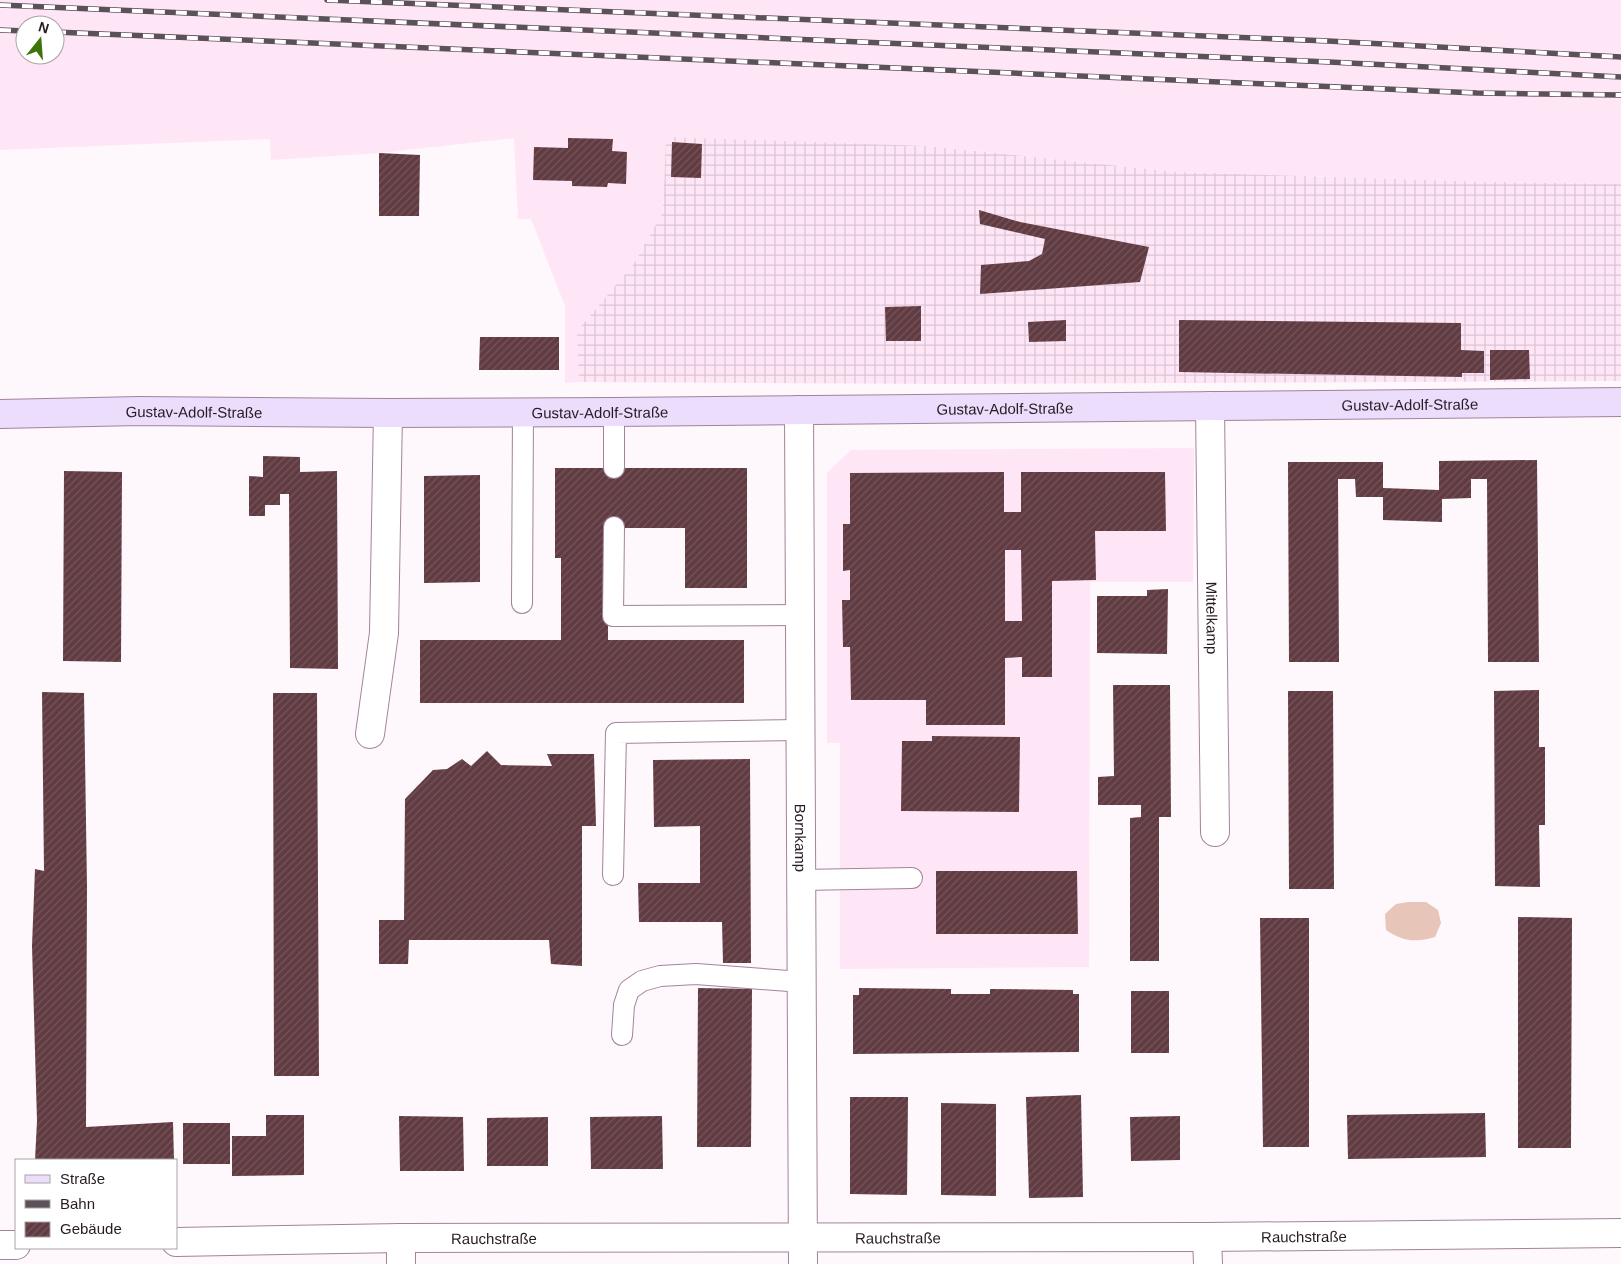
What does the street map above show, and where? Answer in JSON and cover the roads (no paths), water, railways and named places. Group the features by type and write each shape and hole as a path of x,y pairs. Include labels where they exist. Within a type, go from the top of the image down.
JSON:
{"street":[{"name":"Gustav-Adolf-Straße","path":"0,414 139,411 614,412 1621,402"},
{"name":"Mittelkamp","path":"1210,406 1215,832"},
{"name":"Bornkamp","path":"799,410 803,1264"},
{"path":"370,734 384,633 388,413"},
{"name":"Rauchstraße","path":"178,1242 401,1251 803,1237 1621,1233"},
{"path":"1207,1236 1208,1264"},
{"path":"0,1245 15,1245"}],"lane":[{"path":"522,603 523,412"},
{"path":"614,412 614,468"},
{"path":"614,527 613,616 800,615"},
{"path":"613,875 616,734 800,730"},
{"path":"801,880 912,878"},
{"path":"622,1034 624,1006 630,990 642,981 660,976 696,974 802,982"}],"railway":[{"path":"327,0 1328,41 1621,57"},
{"path":"0,5 1329,62 1621,77"},
{"path":"0,30 15,31"},
{"path":"65,32 1477,93 1621,95"}]}
